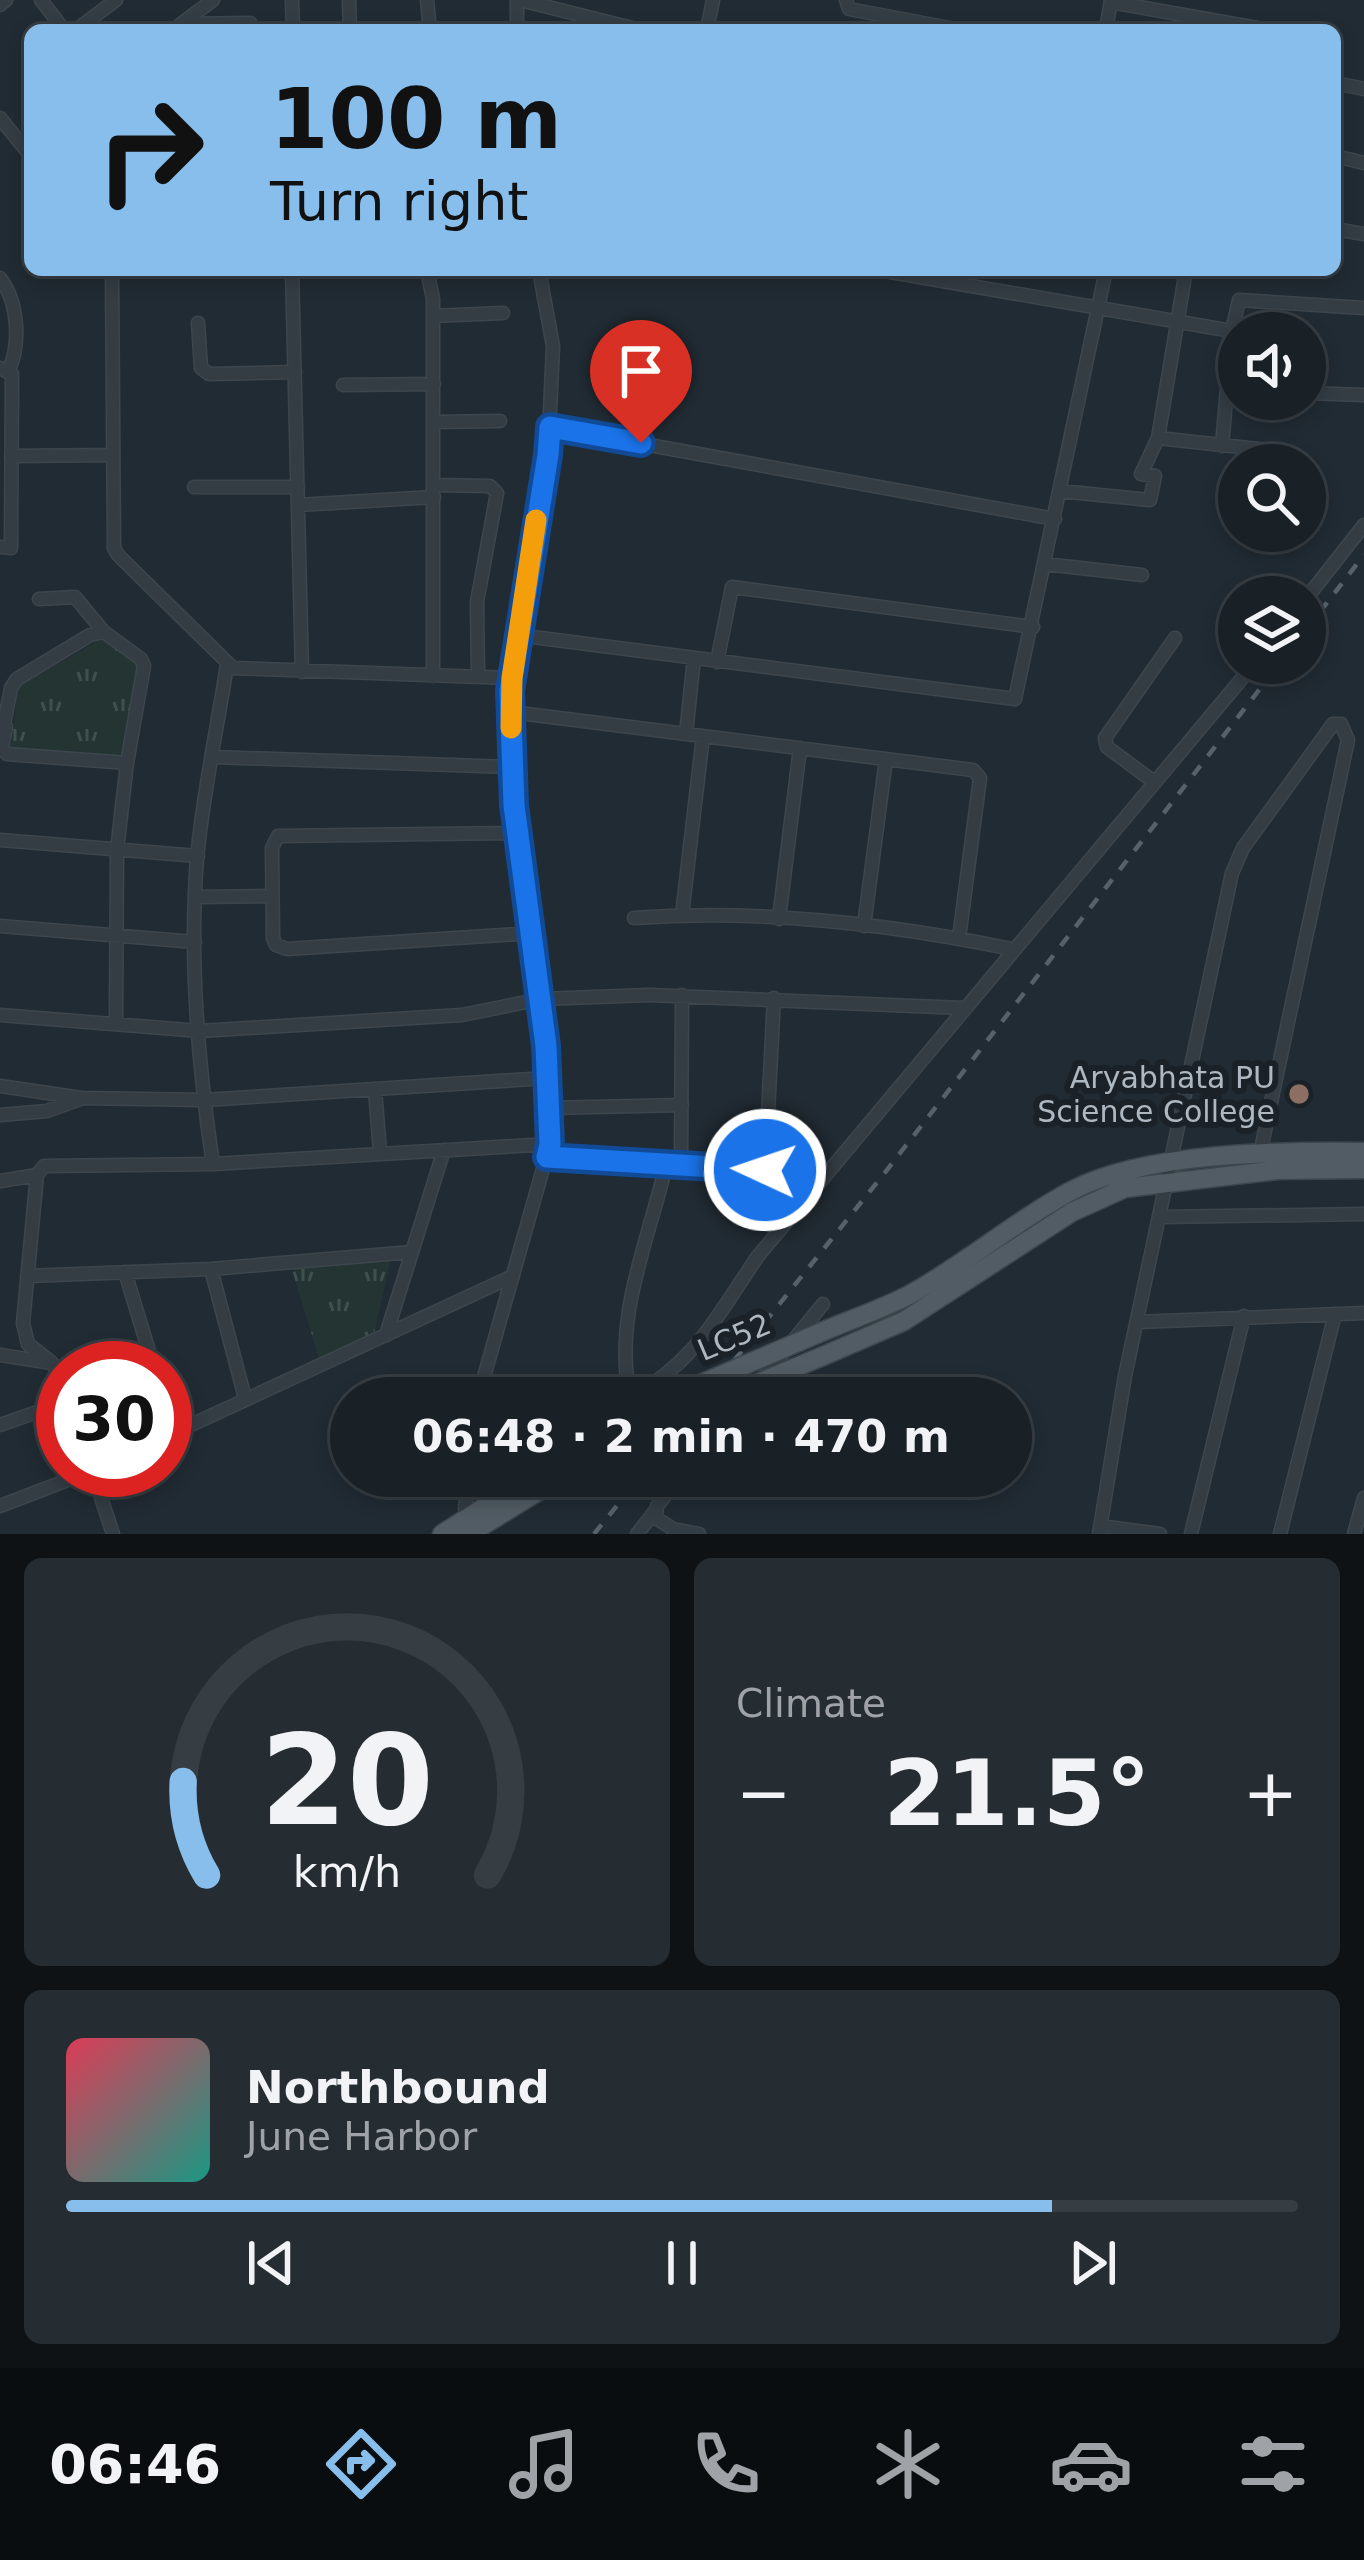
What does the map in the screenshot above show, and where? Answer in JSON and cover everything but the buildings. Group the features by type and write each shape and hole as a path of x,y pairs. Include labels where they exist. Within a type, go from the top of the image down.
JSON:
{"main road":[{"path":"1168,1174 1259,1154 1364,1153"},
{"path":"1168,1174 1364,1169"},
{"name":"LC52","path":"717,1377 908,1295 1073,1190 1125,1170 1168,1174"},
{"name":"LC52","path":"772,1377 934,1304 1072,1212 1168,1174"},
{"path":"442,1534 500,1497"},
{"path":"469,1534 529,1497"}],"street":[{"path":"41,0 59,24"},
{"path":"84,24 116,0"},
{"path":"181,24 213,0"},
{"path":"518,0 616,24"},
{"path":"846,0 849,10 927,24"},
{"path":"1111,1 1236,24"},
{"path":"221,24 250,22"},
{"path":"0,118 24,148"},
{"path":"112,276 118,555 227,665 512,678"},
{"path":"292,276 302,672"},
{"path":"429,276 434,316 433,676"},
{"path":"484,1377 549,1150 548,1078 519,833 511,712 517,635 550,427 553,346 540,276"},
{"path":"911,276 1218,329"},
{"path":"517,635 1012,701 1019,693 1105,276"},
{"path":"1060,491 1150,500 1155,476 1141,473 1157,437 1185,276"},
{"path":"0,547 11,548 5,369 14,359 14,302 1,280"},
{"path":"1235,312 1241,299 1364,308"},
{"path":"434,316 503,313"},
{"path":"198,323 201,368 209,374 295,372"},
{"path":"343,386 434,385"},
{"path":"1326,394 1364,395"},
{"path":"434,422 500,421"},
{"path":"550,427 1054,519"},
{"path":"1157,437 1218,445"},
{"path":"11,456 113,455"},
{"path":"298,506 490,486 497,493 477,602 478,677"},
{"path":"194,487 298,487"},
{"path":"1324,576 1364,525"},
{"path":"1046,564 1142,575"},
{"path":"717,662 734,586 1033,627"},
{"path":"39,598 75,597 104,632 144,666 118,850 116,1024"},
{"path":"104,632 90,635 16,680 2,723 2,748 7,754 127,763"},
{"path":"1154,782 1107,747 1105,738 1175,638"},
{"path":"686,734 694,658"},
{"path":"213,1164 194,942 198,856 227,665"},
{"path":"666,1165 626,1312 622,1350 630,1398 664,1379 691,1354 758,1256 1237,684"},
{"path":"511,712 978,773 959,938"},
{"path":"1160,1534 1099,1530 1137,1322 1237,860 1334,724 1341,724 1348,740 1259,1154"},
{"path":"682,915 703,736"},
{"path":"779,919 800,748"},
{"path":"213,757 513,767"},
{"path":"864,926 886,759"},
{"path":"519,833 283,834 272,848 273,938 287,950 533,933"},
{"path":"0,840 198,856"},
{"path":"196,897 272,896"},
{"path":"634,918 682,915 864,926 1012,950"},
{"path":"0,926 194,942"},
{"path":"0,1016 200,1031 462,1015 541,999 682,995 963,1008"},
{"path":"681,1166 682,995"},
{"path":"765,1170 774,998"},
{"path":"0,1086 81,1098 204,1100 548,1078"},
{"path":"375,1089 380,1154"},
{"path":"0,1114 47,1111 81,1098"},
{"path":"549,1108 682,1105"},
{"path":"386,1335 444,1150"},
{"path":"36,1348 25,1337 27,1276 37,1174 44,1166 549,1150 666,1165 826,1173"},
{"path":"0,1181 37,1174"},
{"path":"1160,1217 1364,1214"},
{"path":"27,1276 211,1269 412,1252"},
{"path":"211,1269 245,1398"},
{"path":"125,1273 146,1341"},
{"path":"192,1424 513,1276"},
{"path":"763,1377 823,1304"},
{"path":"1137,1322 1364,1313"},
{"path":"1280,1534 1335,1314"},
{"path":"1191,1534 1244,1316"},
{"path":"0,1355 36,1361"},
{"path":"0,1425 36,1412"},
{"path":"0,1506 36,1492"},
{"path":"101,1497 113,1534"},
{"path":"465,1509 466,1497"},
{"path":"637,1534 665,1497"},
{"path":"1354,1534 1364,1498"},
{"path":"655,1511 662,1524 699,1534"}],"green space":[{"path":"102,639 135,664 137,671 121,759 14,749 18,691 24,683"},
{"path":"391,1258 374,1334 319,1358 291,1267"}],"railway":[{"path":"1326,604 1364,555"},
{"path":"721,1377 1264,684"},
{"path":"594,1534 624,1497"}],"slow traffic":[{"path":"511,728 510,691 536,520"}],"place":[{"name":"Aryabhata PU Science College","path":"1299,1094"}],"route":[{"path":"641,443 550,427 517,635 510,691 514,805 546,1046 547,1157 765,1170"}]}
